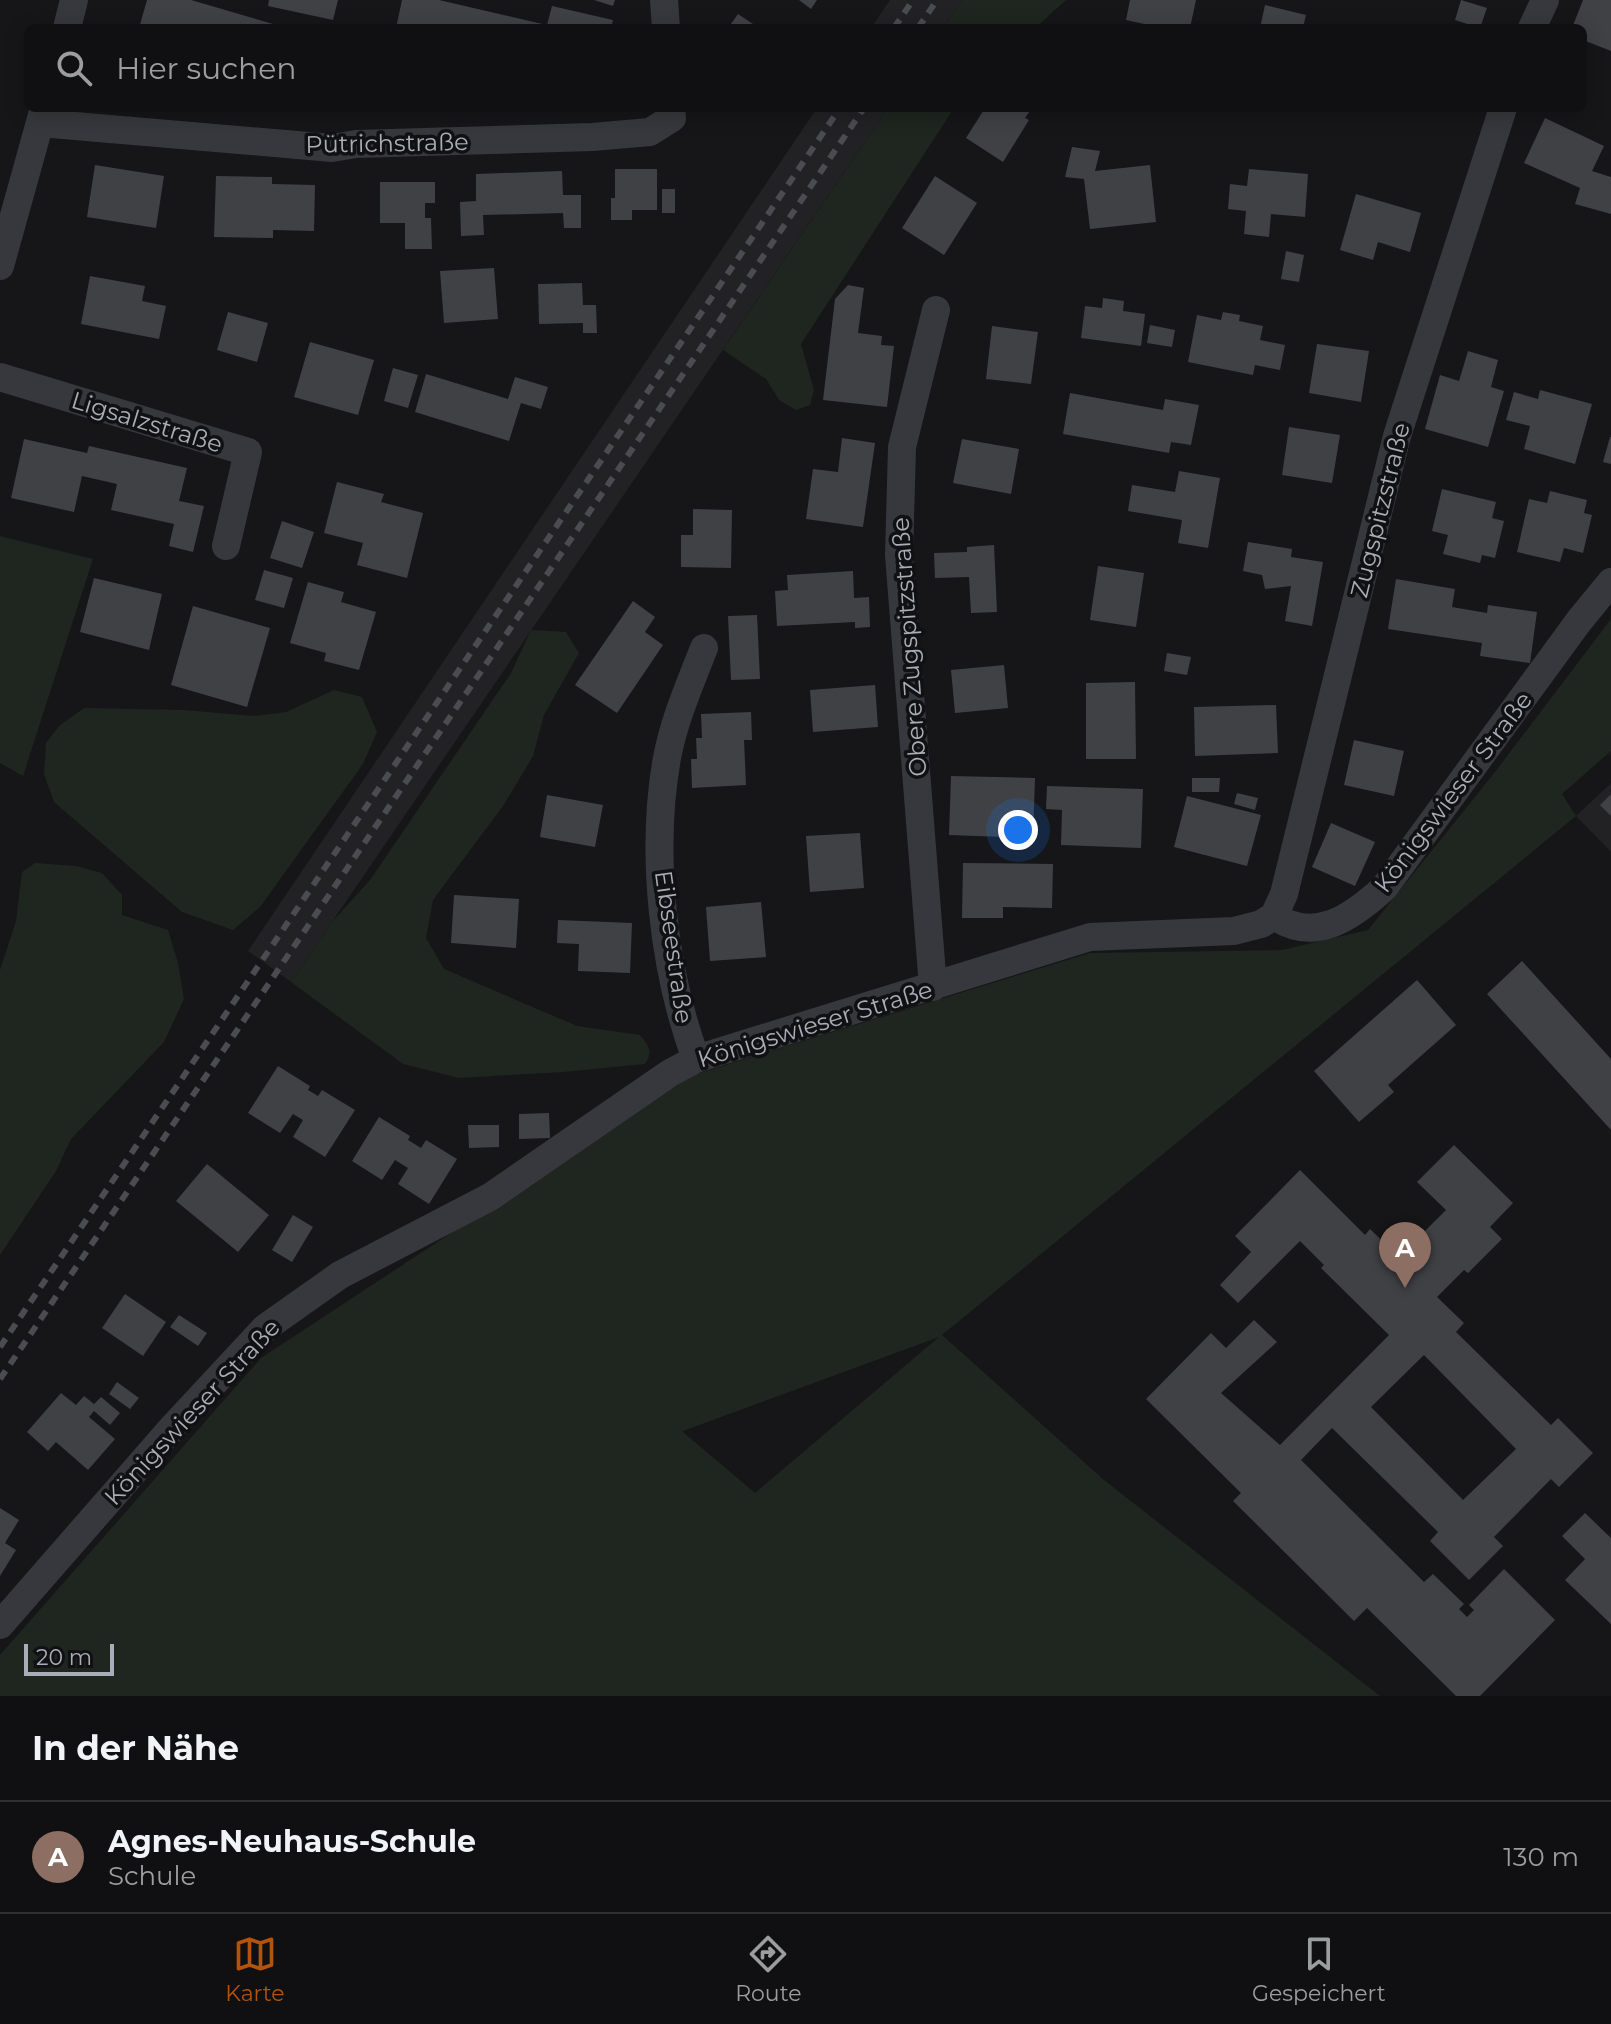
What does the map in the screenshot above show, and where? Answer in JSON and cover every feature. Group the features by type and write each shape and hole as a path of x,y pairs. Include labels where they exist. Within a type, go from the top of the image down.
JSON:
{"street":[{"path":"68,24 74,0"},
{"path":"664,0 666,24"},
{"path":"1534,24 1545,0"},
{"name":"Pütrichstraße","path":"42,115 332,148 356,144 592,137 650,132 672,118 671,112"},
{"name":"Zugspitzstraße","path":"1274,916 1284,894 1397,436 1502,112"},
{"path":"0,266 42,115"},
{"name":"Obere Zugspitzstraße","path":"933,987 899,555 902,447 936,310"},
{"name":"Ligsalzstraße","path":"0,377 248,452 226,546"},
{"name":"Königswieser Straße","path":"0,1625 172,1428 265,1328 340,1275 490,1197 670,1073 696,1059 1090,937 1234,931 1261,924 1274,916 1288,926 1310,930 1361,909 1384,888 1579,621 1611,582"},
{"name":"Eibseestraße","path":"696,1059 683,1023 662,899 661,816 667,758 677,719 704,648"}],"shaded area":[{"path":"890,0 962,0 946,24 874,24"},
{"path":"962,0 1066,0 1039,24 946,24"},
{"path":"814,112 885,112 291,982 248,951"},
{"path":"885,112 951,112 801,344 814,390 810,405 796,410 779,400 766,379 723,350"},
{"path":"0,536 93,559 23,776 0,763"},
{"path":"1611,619 1611,751 1562,794 1576,816 942,1335 1104,1480 1380,1696 0,1696 0,1655 261,1358 690,1076 1090,953 1282,950 1368,930 1495,772","holes":["939,1337 755,1493 683,1431"]},
{"path":"531,630 566,632 579,653 544,715 533,756 503,806 433,900 426,938 444,969 577,1026 640,1035 649,1055 645,1064 459,1078 403,1064 291,982 332,922 370,880 511,673"},
{"path":"334,690 362,697 377,732 363,764 260,907 233,930 182,912 54,802 44,774 46,743 59,726 84,708 184,710 254,716 286,712"},
{"path":"1611,783 1611,852 1576,816"},
{"path":"35,863 76,866 102,873 122,895 122,915 168,930 184,999 164,1042 71,1139 56,1171 0,1255 0,970 16,921 22,872"}],"building":[{"path":"147,0 191,0 273,24 140,24"},
{"path":"269,0 338,0 333,20 268,6"},
{"path":"402,0 439,0 543,24 397,24"},
{"path":"594,0 615,0 613,6"},
{"path":"799,0 817,0 811,9"},
{"path":"1130,0 1196,0 1191,24 1144,24 1126,20"},
{"path":"1461,0 1487,8 1481,24 1455,20"},
{"path":"1583,0 1611,0 1611,51 1587,42 1587,24 1574,24"},
{"path":"1265,5 1306,15 1304,24 1261,24"},
{"path":"552,6 613,20 612,24 547,24"},
{"path":"738,14 753,24 731,24"},
{"path":"982,112 1029,112 1025,118 1029,120 1003,162 966,138"},
{"path":"1545,118 1604,146 1592,171 1611,177 1611,214 1575,204 1580,188 1524,163"},
{"path":"1072,147 1100,151 1095,171 1150,165 1156,222 1090,229 1084,179 1065,177"},
{"path":"95,165 164,176 156,228 87,217"},
{"path":"615,169 657,169 657,210 632,210 632,220 611,220"},
{"path":"1249,169 1308,174 1305,217 1271,214 1269,237 1244,234 1246,211 1228,209 1230,184 1247,186"},
{"path":"562,171 563,195 581,195 581,228 564,228 563,213 483,215 484,235 461,236 460,202 476,201 476,174"},
{"path":"216,176 272,177 272,184 315,185 314,231 273,230 273,238 214,237"},
{"path":"935,176 977,203 944,255 902,228"},
{"path":"380,182 435,182 435,203 425,203 425,218 431,218 432,249 405,249 405,223 380,223"},
{"path":"662,189 675,189 675,213 662,213"},
{"path":"1356,194 1421,213 1410,252 1378,242 1373,260 1340,250"},
{"path":"1286,251 1304,255 1299,282 1281,279"},
{"path":"494,268 498,319 444,323 440,271"},
{"path":"90,276 145,286 142,301 166,306 159,339 81,324"},
{"path":"582,283 583,305 596,305 597,333 583,333 583,323 539,324 538,284"},
{"path":"848,285 864,288 858,333 882,336 881,345 894,346 887,407 823,400 835,299"},
{"path":"1103,298 1124,301 1123,311 1145,314 1141,346 1081,338 1085,306 1102,308"},
{"path":"228,312 268,323 257,362 217,350"},
{"path":"1223,312 1240,315 1239,321 1263,326 1260,340 1285,345 1280,370 1255,365 1253,375 1188,362 1197,315 1221,320"},
{"path":"1150,325 1175,330 1172,347 1147,343"},
{"path":"992,326 1038,332 1031,384 986,379"},
{"path":"310,342 374,360 358,415 294,397"},
{"path":"1317,344 1369,351 1361,402 1309,393"},
{"path":"1468,351 1498,360 1491,387 1504,391 1488,447 1425,429 1440,375 1459,381"},
{"path":"393,368 418,375 408,408 384,401"},
{"path":"426,374 508,399 515,377 548,387 541,409 521,403 509,441 415,412"},
{"path":"1540,390 1592,404 1575,464 1524,449 1530,426 1506,420 1514,392 1538,399"},
{"path":"1070,393 1163,410 1165,399 1199,405 1191,445 1171,442 1169,453 1063,434"},
{"path":"1289,427 1340,435 1332,483 1282,475"},
{"path":"1611,437 1611,464 1603,462"},
{"path":"842,438 875,443 863,527 806,519 813,469 838,472"},
{"path":"24,439 87,453 89,446 187,468 179,501 204,506 193,552 169,546 174,524 111,510 117,484 82,476 74,512 11,498"},
{"path":"962,439 1019,449 1011,494 953,483"},
{"path":"1179,471 1220,478 1208,548 1178,543 1182,520 1128,511 1132,485 1175,492"},
{"path":"337,482 384,494 381,502 423,513 407,578 357,565 363,543 324,533"},
{"path":"1442,489 1496,502 1492,518 1504,521 1495,558 1482,555 1480,563 1443,554 1448,535 1432,531"},
{"path":"1550,491 1587,500 1584,513 1592,515 1583,553 1564,548 1560,562 1517,552 1529,499 1547,503"},
{"path":"693,509 732,510 731,568 681,567 681,535 693,535"},
{"path":"282,521 314,532 302,568 270,558"},
{"path":"1248,542 1292,549 1291,557 1323,562 1312,626 1285,621 1291,586 1265,589 1262,575 1243,571"},
{"path":"994,545 997,612 971,613 969,577 935,578 934,553 967,552 967,547"},
{"path":"1098,566 1144,573 1136,627 1090,620"},
{"path":"264,570 293,578 284,608 255,600"},
{"path":"853,571 854,598 869,597 870,627 855,628 855,622 777,626 775,591 788,590 787,575"},
{"path":"94,578 162,594 149,650 80,632"},
{"path":"1396,579 1455,589 1452,607 1487,613 1488,605 1537,612 1530,663 1480,656 1482,643 1388,629"},
{"path":"308,582 344,592 341,602 376,612 359,670 324,661 326,653 290,643"},
{"path":"633,601 655,617 645,632 663,645 617,713 575,685"},
{"path":"193,606 270,628 247,707 171,685"},
{"path":"757,615 760,679 731,680 728,616"},
{"path":"1167,653 1191,657 1187,675 1164,671"},
{"path":"1004,665 1008,708 955,713 951,670"},
{"path":"1135,682 1136,759 1086,759 1086,683"},
{"path":"875,685 878,727 813,732 810,690"},
{"path":"1276,705 1278,753 1195,756 1194,707"},
{"path":"751,712 752,740 744,740 746,785 692,788 691,759 697,759 696,738 702,738 701,714"},
{"path":"1354,740 1404,751 1394,796 1344,785"},
{"path":"951,776 1035,778 1033,838 949,835"},
{"path":"1192,778 1220,778 1219,792 1192,792"},
{"path":"1047,786 1143,789 1141,848 1061,845 1062,810 1046,809"},
{"path":"1237,793 1258,798 1255,810 1234,804"},
{"path":"1611,794 1611,816 1600,805"},
{"path":"547,795 603,805 595,847 540,837"},
{"path":"1187,796 1261,815 1247,866 1174,847"},
{"path":"1331,823 1375,842 1355,886 1312,867"},
{"path":"860,833 864,888 810,892 806,836"},
{"path":"963,863 1053,864 1052,908 1003,907 1003,918 962,918"},
{"path":"454,895 519,899 516,948 451,943"},
{"path":"761,902 766,957 710,961 706,907"},
{"path":"558,920 632,923 630,973 578,971 579,944 557,943"},
{"path":"1522,961 1611,1059 1611,1130 1487,994"},
{"path":"1417,980 1456,1025 1388,1085 1394,1092 1359,1122 1314,1071"},
{"path":"278,1066 310,1086 308,1090 318,1096 322,1090 355,1110 325,1157 293,1137 303,1120 293,1114 280,1133 248,1113"},
{"path":"549,1113 550,1138 519,1139 519,1114"},
{"path":"379,1117 410,1136 408,1140 421,1148 426,1140 457,1159 429,1204 398,1184 408,1168 395,1160 382,1180 352,1161"},
{"path":"468,1125 499,1125 499,1147 469,1148"},
{"path":"1454,1145 1513,1203 1490,1227 1502,1239 1468,1273 1464,1270 1437,1297 1464,1323 1456,1332 1551,1425 1558,1418 1593,1453 1559,1487 1551,1479 1494,1537 1503,1546 1469,1580 1430,1541 1438,1532 1332,1428 1301,1460 1424,1582 1433,1574 1464,1604 1459,1609 1467,1617 1474,1610 1469,1605 1504,1569 1555,1620 1480,1696 1456,1696 1367,1608 1354,1621 1233,1501 1241,1493 1146,1399 1211,1333 1226,1348 1254,1320 1277,1342 1221,1393 1280,1445 1389,1335 1321,1268 1324,1265 1300,1241 1238,1303 1220,1285 1251,1252 1235,1236 1300,1170 1365,1235 1370,1229 1407,1265 1426,1245 1418,1238 1446,1210 1417,1182","holes":["1424,1355 1516,1449 1463,1500 1371,1407"]},
{"path":"207,1164 269,1215 238,1252 176,1201"},
{"path":"293,1215 313,1227 292,1262 272,1250"},
{"path":"125,1294 166,1322 143,1356 102,1328"},
{"path":"179,1315 207,1333 198,1346 170,1327"},
{"path":"117,1382 139,1398 130,1409 109,1394"},
{"path":"61,1393 76,1405 84,1396 94,1404 101,1397 120,1413 110,1425 94,1411 89,1417 115,1439 88,1470 56,1442 48,1451 27,1432"},
{"path":"0,1508 19,1520 5,1543 16,1550 0,1576"},
{"path":"1585,1513 1611,1538 1611,1624 1565,1580 1585,1559 1562,1536"}],"railway":[{"path":"897,24 913,0"},
{"path":"921,24 937,0"},
{"path":"0,1347 837,112"},
{"path":"0,1379 861,112"}],"place":[{"name":"Agnes-Neuhaus-Schule","path":"1405,1288"}]}
